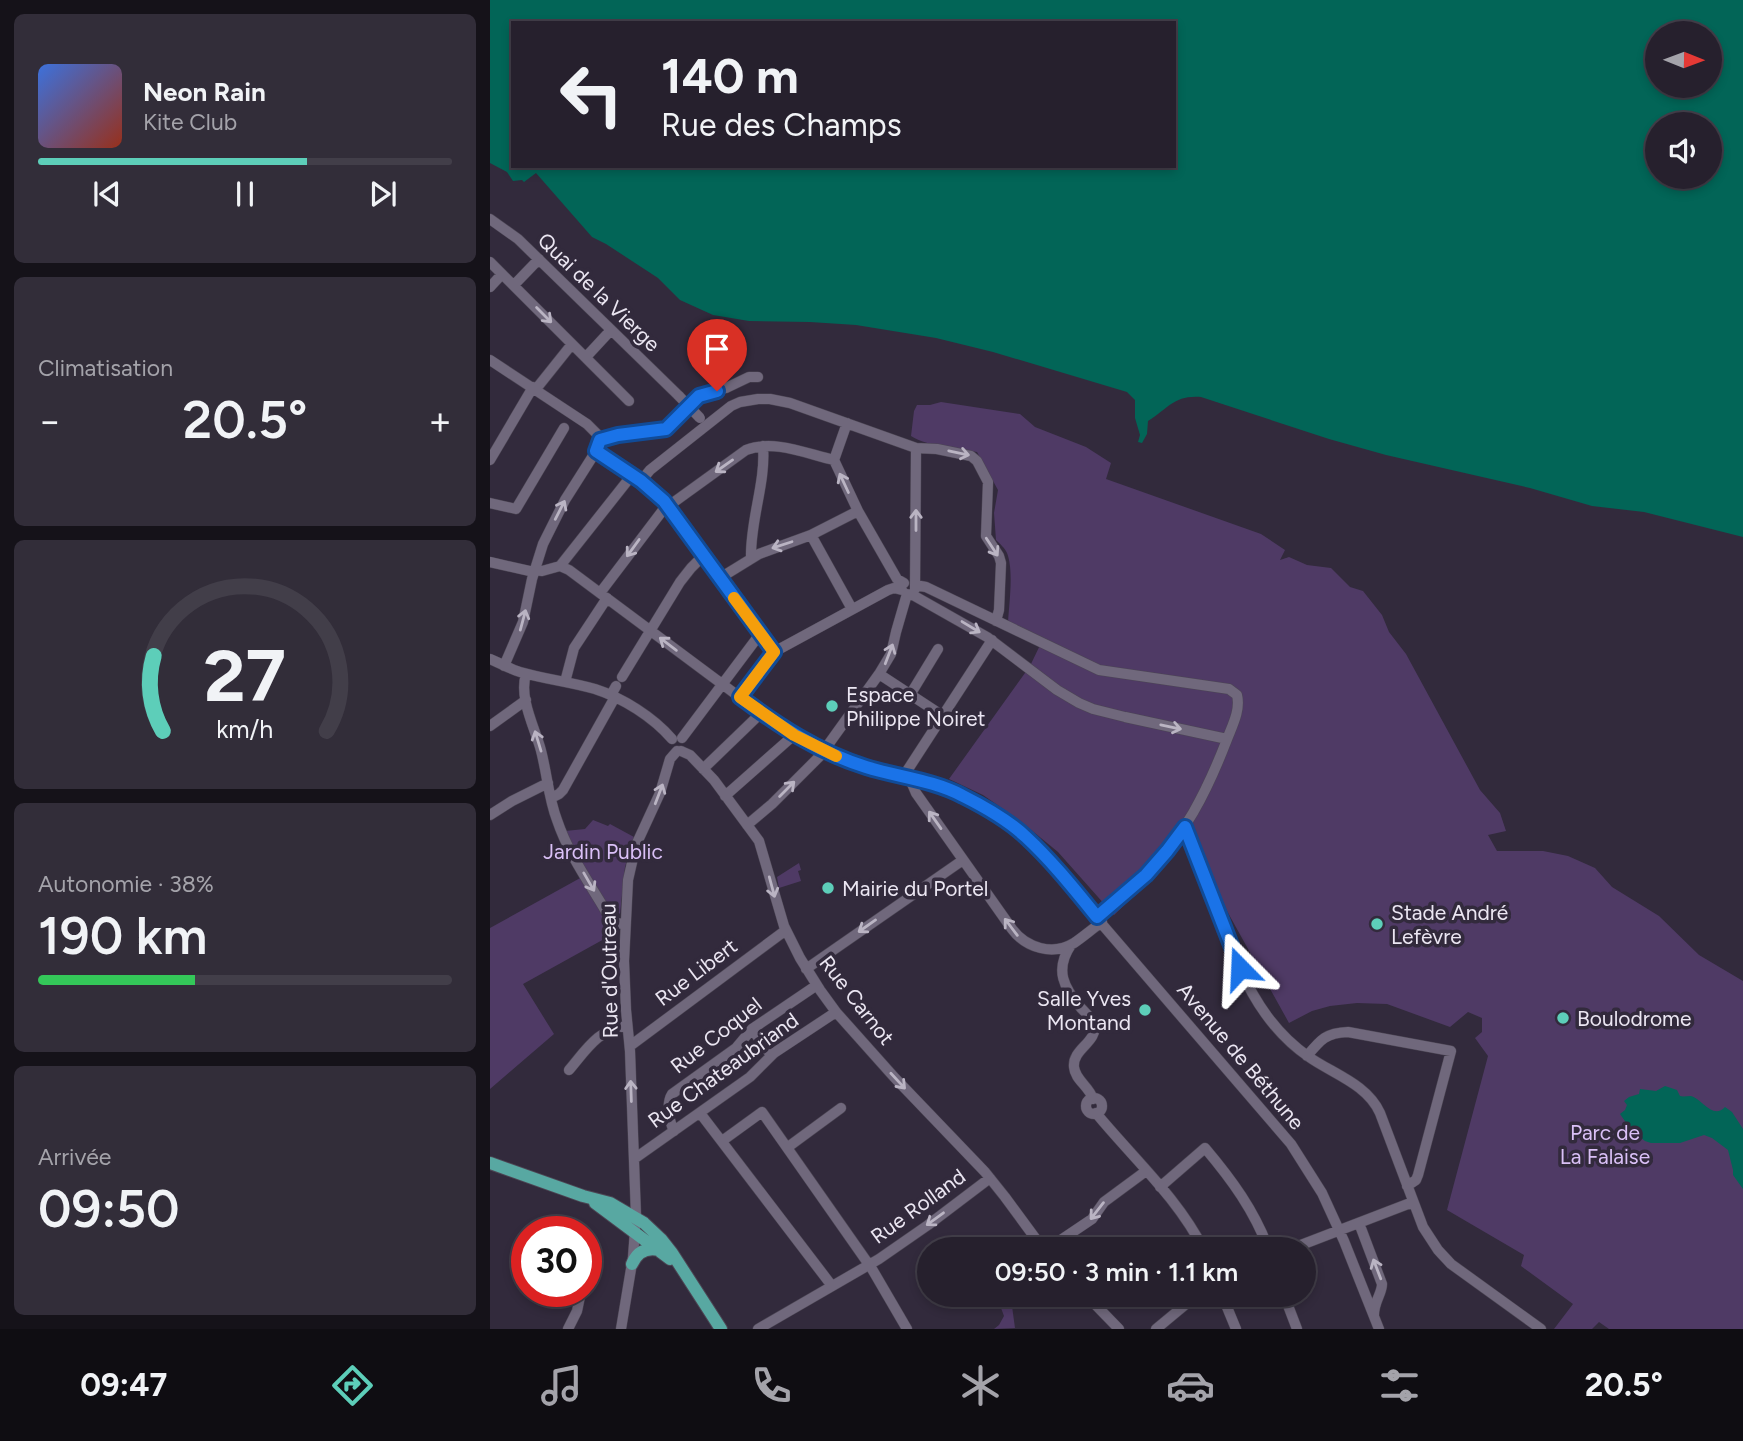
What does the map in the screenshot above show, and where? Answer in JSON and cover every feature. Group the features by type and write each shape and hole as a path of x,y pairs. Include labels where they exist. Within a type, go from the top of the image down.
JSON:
{"main road":[{"path":"490,1163 588,1199 614,1205 635,1229 657,1235 665,1250"},
{"path":"588,1199 652,1238 665,1250 687,1277 721,1329"},
{"path":"632,1264 642,1251 665,1250"}],"street":[{"name":"Quai de la Vierge","path":"490,219 513,234 703,421"},
{"path":"514,285 539,260"},
{"path":"490,262 629,401"},
{"path":"490,287 502,274"},
{"path":"586,357 611,330"},
{"path":"490,460 535,388 572,344"},
{"path":"490,360 583,421 600,440 543,544 523,622 504,666"},
{"path":"600,440 618,435 665,430 702,394 726,388 749,377 758,377"},
{"path":"490,562 534,571 560,566 636,478 650,470 703,421 736,404 763,398 790,403 916,449 937,449 971,456 976,460 989,488 985,516 986,536 999,556 1001,565 996,621"},
{"path":"847,423 834,460 858,511 897,579 992,640 1057,690 1088,707 1125,718 1227,739"},
{"path":"490,503 516,509 564,428"},
{"path":"751,558 763,446"},
{"path":"565,682 575,645 651,524 668,505 754,447 780,447 834,460"},
{"path":"747,825 772,804 824,751 891,654 909,588 916,575 916,449"},
{"path":"596,451 659,495 668,505 774,652"},
{"path":"720,578 751,558 811,535 858,511"},
{"path":"811,535 852,609"},
{"path":"551,798 562,790 594,736 616,689 649,630 683,578 704,555"},
{"name":"Avenue de Béthune","path":"560,566 569,569 794,735 824,751 864,766 957,793 1010,823 1033,844 1283,1133 1316,1183 1339,1231 1379,1329"},
{"path":"740,697 774,652 891,589 926,587 1100,670 1229,689 1236,693 1238,706 1227,739 1205,793 1185,827 1146,875 1071,945 1063,966 1068,992 1092,1020 1094,1029 1093,1035 1075,1056 1074,1068 1077,1077 1093,1099 1087,1102 1087,1108 1091,1113 1096,1113 1160,1187 1185,1217 1197,1237"},
{"path":"679,751 671,747 677,738 723,684 760,634"},
{"path":"992,640 907,778 1023,941 1046,949 1071,945"},
{"path":"910,695 938,649"},
{"path":"490,659 526,674 593,688 616,689 644,715 677,738"},
{"path":"526,674 523,687 561,831 613,922 624,923"},
{"path":"879,674 943,716"},
{"path":"490,726 526,700"},
{"path":"704,769 761,713"},
{"path":"726,796 794,735"},
{"name":"Rue Carnot","path":"679,751 687,753 704,769 761,847 786,930 806,969 836,1012 990,1178 1035,1237"},
{"name":"Rue d'Outreau","path":"621,1329 632,1264 636,1201 624,961 628,880 633,854 660,793 670,760 679,751"},
{"path":"490,815 548,783"},
{"path":"1185,827 1247,985 1272,1023 1307,1055 1371,1097 1380,1113 1427,1235 1444,1257 1541,1329"},
{"path":"806,969 963,860"},
{"name":"Rue Libert","path":"630,1046 786,930"},
{"name":"Rue Coquel","path":"674,1131 670,1119 670,1096 736,1048 752,1029 817,985"},
{"name":"Rue Chateaubriand","path":"634,1159 754,1074 771,1055 836,1012"},
{"path":"569,1070 606,1031 627,1026"},
{"path":"752,1029 771,1055"},
{"path":"1307,1055 1326,1036 1348,1032 1451,1051 1419,1175 1415,1182 1407,1186"},
{"path":"788,1147 841,1108"},
{"path":"722,1141 762,1112 870,1265 907,1329"},
{"path":"700,1113 832,1286"},
{"path":"1160,1187 1205,1148 1242,1195 1263,1237"},
{"path":"1067,1237 1092,1219 1104,1202 1146,1171"},
{"name":"Rue Rolland","path":"758,1329 870,1265 990,1178"},
{"path":"614,1205 628,1200 635,1185"},
{"path":"588,1199 620,1214 635,1229"},
{"path":"1316,1240 1413,1202"},
{"path":"1359,1223 1382,1284 1374,1315"},
{"path":"1364,1294 1371,1297 1380,1294"},
{"path":"568,1329 578,1307"},
{"path":"1098,1307 1119,1329"},
{"path":"1156,1329 1183,1307"},
{"path":"1227,1307 1236,1329"},
{"path":"1289,1307 1297,1329"}],"green space":[{"name":"Parc de La Falaise","path":"941,402 1020,414 1035,427 1086,447 1111,463 1106,479 1261,534 1285,550 1280,560 1289,557 1307,565 1331,568 1350,587 1363,591 1382,615 1389,632 1406,654 1480,790 1500,813 1506,831 1488,835 1497,851 1543,851 1568,856 1595,868 1612,887 1659,916 1699,955 1743,981 1743,1329 1609,1329 1599,1322 1592,1329 1554,1329 1573,1304 1521,1266 1524,1255 1447,1210 1488,1056 1475,1038 1482,1032 1482,1018 1468,1012 1450,1027 1387,1004 1357,1003 1312,1011 1289,1023 1227,911 1191,830 1146,884 1114,915 1058,852 983,795 949,779 1030,666 1043,639 1008,623 1010,569 1006,551 996,540 994,513 998,490 977,452 934,445 911,436 917,405"},
{"name":"Jardin Public","path":"593,820 608,826 610,824 634,837 625,867 620,914 618,912 613,915 584,871 565,831 585,829"},
{"path":"799,863 801,881 779,888 777,877"},
{"path":"582,877 615,933 523,984 554,1034 490,1089 490,928"},
{"path":"1001,1307 1012,1307 1015,1328 994,1329 999,1325 1004,1316"}],"shaded area":[{"path":"490,0 1743,0 1743,537 1644,512 1592,506 1530,488 1386,455 1201,397 1184,398 1167,407 1148,421 1147,434 1142,443 1138,442 1140,435 1135,418 1135,400 1127,392 936,338 856,325 749,321 713,315 680,300 658,278 592,237 536,173 524,182 513,181 507,172 490,163"},
{"path":"1665,1086 1677,1090 1680,1096 1695,1098 1712,1110 1725,1107 1732,1112 1743,1129 1743,1189 1733,1175 1728,1150 1712,1138 1704,1135 1680,1143 1651,1143 1628,1128 1620,1114 1627,1105 1624,1101 1639,1094 1640,1089 1656,1091"}],"slow traffic":[{"path":"734,598 774,652 740,697 794,735 836,756"}],"place":[{"name":"Espace Philippe Noiret","path":"832,706"},
{"name":"Mairie du Portel","path":"828,888"},
{"name":"Stade André Lefèvre","path":"1377,924"},
{"name":"Salle Yves Montand","path":"1145,1010"},
{"name":"Boulodrome","path":"1563,1018"}],"route":[{"path":"717,391 699,396 666,429 606,438 600,440 596,451 659,495 774,652 740,697 789,732 831,754 945,788 1010,823 1027,837 1097,917 1146,875 1185,827 1240,968"}]}
